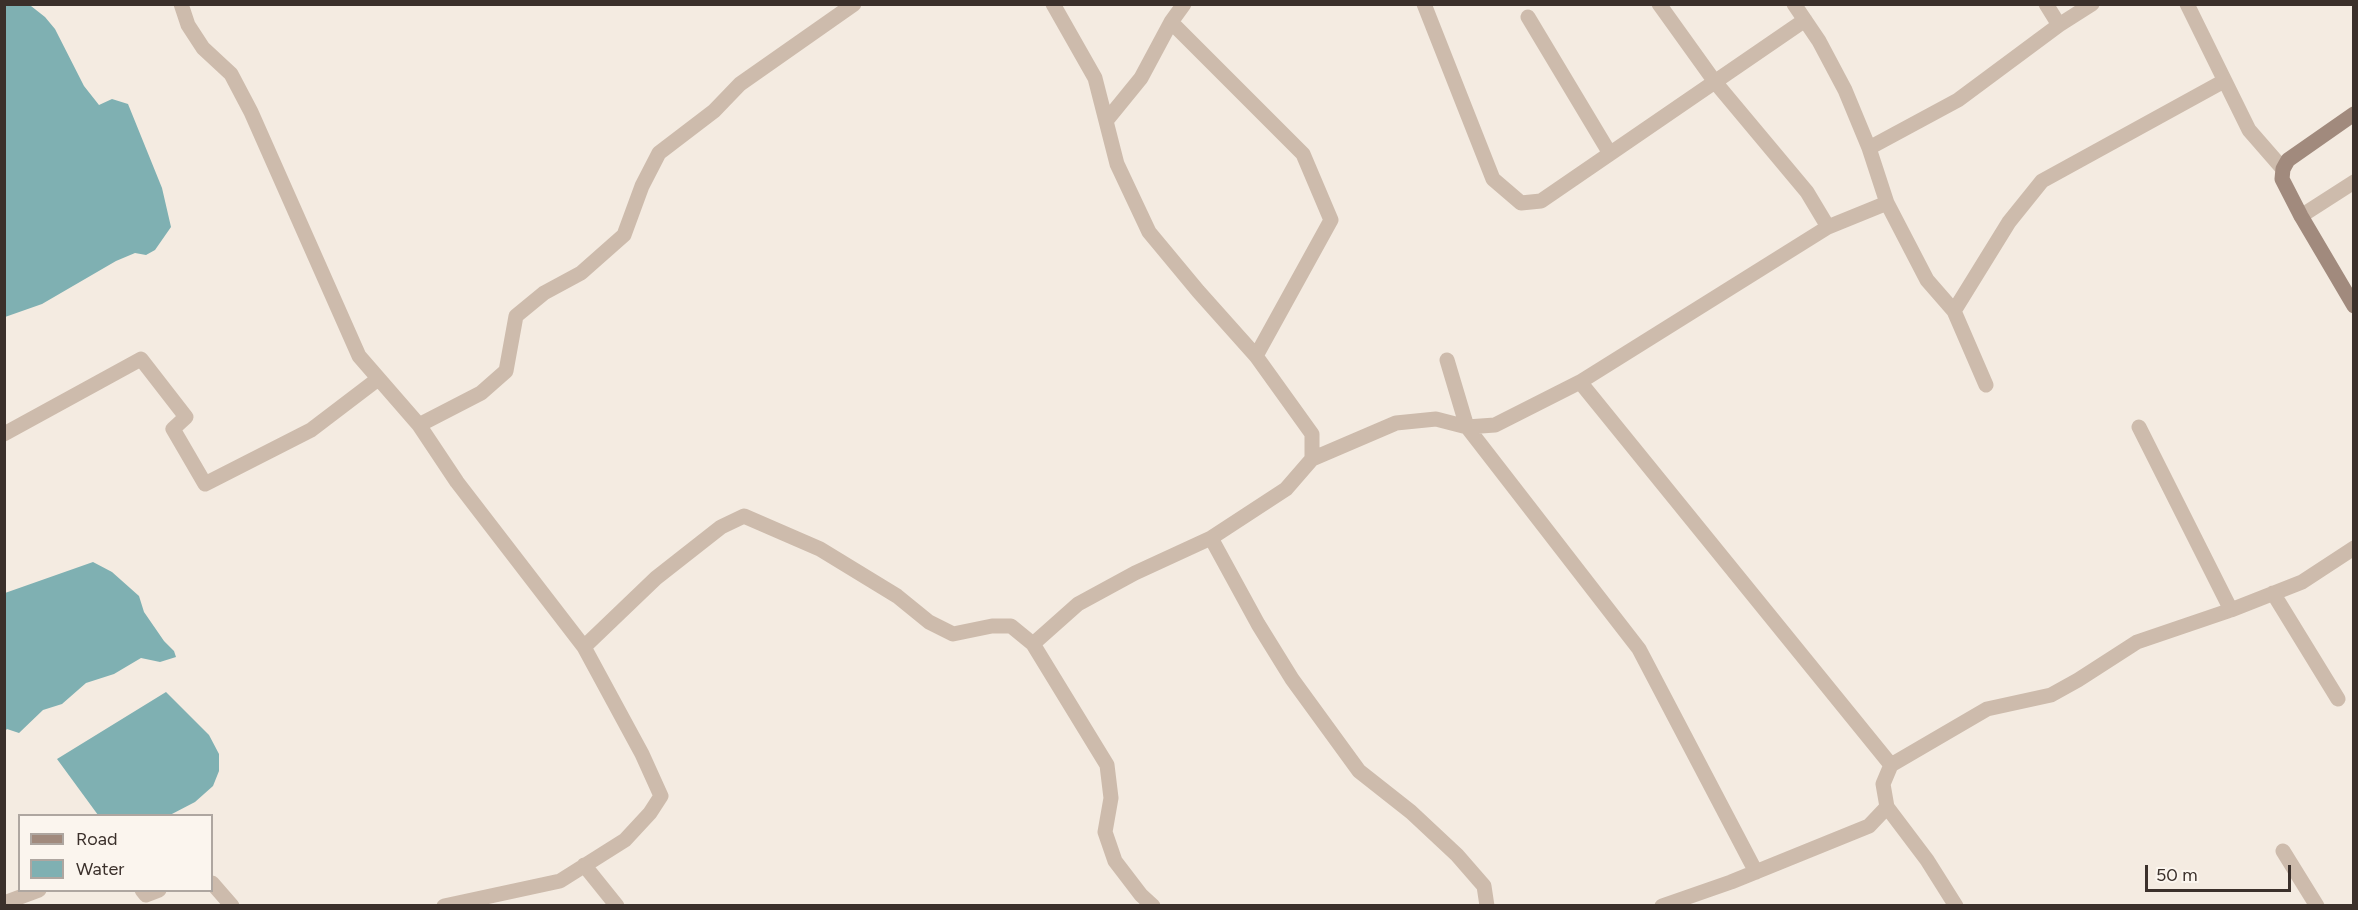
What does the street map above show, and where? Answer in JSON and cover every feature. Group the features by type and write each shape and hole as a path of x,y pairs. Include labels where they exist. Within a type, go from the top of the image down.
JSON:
{"main road":[{"path":"2354,114 2288,160 2283,169 2282,179 2354,306"}],"street":[{"path":"181,4 188,25 203,48 231,74 251,112 359,356 419,425 477,508 584,647 642,754 661,796 650,813 625,840 560,881 444,906"},
{"path":"419,425 481,393 506,371 516,315 544,293 581,273 624,235 642,186 659,153 714,111 747,78 854,4"},
{"path":"1053,4 1095,78 1117,164 1149,232 1256,356 1312,434 1312,459"},
{"path":"1106,121 1141,78 1184,4"},
{"path":"1424,4 1493,179 1521,203 1541,201 1609,152 1805,20"},
{"path":"1659,4 1715,82 1807,192 1828,227"},
{"path":"1794,4 1819,41 1845,90 1869,148 1887,203 1927,280 1954,310 1986,385"},
{"path":"2046,4 2059,25"},
{"path":"1869,148 1958,100 2059,25 2092,4"},
{"path":"2187,4 2249,130 2283,169"},
{"path":"1528,16 1609,152"},
{"path":"1172,22 1303,154 1332,220 1256,356"},
{"path":"1954,310 2009,222 2042,181 2224,81"},
{"path":"2301,216 2354,182"},
{"path":"1033,644 1078,604 1136,573 1211,538 1286,489 1312,459 1396,423 1436,419 1467,427 1495,425 1580,382 1828,227 1887,203"},
{"path":"4,434 141,359 186,417 173,429 205,484 311,430 378,379"},
{"path":"1447,360 1467,427 1639,649 1756,872"},
{"path":"1580,382 1892,765"},
{"path":"2139,428 2232,610"},
{"path":"584,647 656,578 721,527 744,516 820,549 897,596 929,622 953,634 992,626 1011,626 1033,644 1107,765 1111,798 1105,832 1115,861 1141,895 1153,906"},
{"path":"1211,538 1258,624 1292,679 1359,771 1411,812 1457,855 1484,886 1487,906"},
{"path":"1956,906 1927,860 1887,807 1883,784 1892,765 1987,709 2051,694 2137,642 2232,610 2302,582 2354,548"},
{"path":"2273,593 2338,699"},
{"path":"1662,906 1756,872 1869,826 1887,807"},
{"path":"2283,851 2317,906"},
{"path":"584,865 617,906"},
{"path":"213,884 232,906"},
{"path":"4,903 36,892"},
{"path":"142,892 146,895 156,892"}],"water":[{"path":"5,4 31,6 45,17 55,29 84,86 99,105 112,99 128,104 162,188 171,227 155,250 146,255 135,253 116,261 42,304 5,317"},
{"path":"93,562 112,572 139,596 144,612 164,641 174,651 176,657 160,662 141,658 114,674 86,683 62,704 43,710 19,733 7,729 5,731 5,593"},
{"path":"166,692 209,735 219,754 219,771 213,786 195,802 172,814 97,814 57,759"}]}
